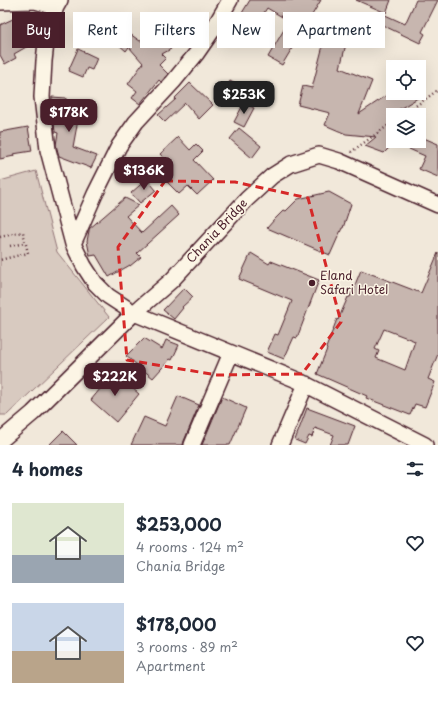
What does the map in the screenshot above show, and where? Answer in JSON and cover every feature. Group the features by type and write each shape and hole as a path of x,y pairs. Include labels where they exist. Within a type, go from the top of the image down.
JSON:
{"street":[{"path":"73,244 95,194 119,146 136,122 173,82 196,54 212,31 230,0"},
{"path":"0,2 35,1 58,4 47,34 44,61 42,97 48,150 73,244 84,266 95,283 108,296 134,313 306,384 425,445"},
{"name":"Chania Bridge","path":"0,441 33,413 134,313 172,280 247,199 272,176 291,164 319,155 339,160 438,204"},
{"path":"192,445 231,353"},
{"path":"280,445 306,384"},
{"name":"Chania Bridge","path":"7,445 33,413"}],"path":[{"path":"413,108 438,90"},
{"path":"339,160 386,127"},
{"path":"0,237 23,232 28,253 0,260"},
{"path":"10,246 25,243"}],"highlighted area":[{"path":"165,181 235,182 308,198 341,322 302,374 217,375 127,360 118,247"}],"shaded area":[{"path":"36,171 57,252 109,317 7,415 0,415 0,181"}],"building":[{"path":"250,0 321,0 314,12 283,12 283,17 267,8 264,12 243,12"},
{"path":"356,0 391,0 386,13"},
{"path":"416,0 438,0 422,32 425,34 420,43 385,26 385,15 405,24"},
{"path":"12,19 12,48 24,48 14,54 16,58 5,64 0,55 0,25"},
{"path":"283,31 283,48 292,48 282,65 268,57 273,48 275,48 275,45"},
{"path":"132,35 140,41 140,48 171,49 162,54 166,58 159,65 168,74 161,82 159,80 140,104 132,98 137,91 128,84 143,63 130,48 132,48"},
{"path":"322,48 345,48 340,68 372,81 359,114 386,96 386,100 414,100 401,108 386,108 386,148 389,148 384,153 365,146 376,137 346,134 325,125 330,113 298,105 303,86 312,88"},
{"path":"78,49 97,58 92,70 87,68 83,77 69,71"},
{"path":"230,81 244,89 239,100 224,92"},
{"path":"190,83 213,105 199,119 185,103 165,122 158,115 176,99 175,98"},
{"path":"52,97 66,98 65,104 78,106 77,108 80,109 73,147 97,156 91,168 59,156 56,145 58,133 55,132 55,110 52,109"},
{"path":"244,103 254,108 244,127 234,122"},
{"path":"28,127 32,151 13,154 14,156 0,159 0,132"},
{"path":"239,128 261,146 252,158 230,139"},
{"path":"178,137 190,150 196,144 203,151 194,160 213,180 197,195 188,186 179,194 162,177 172,167 160,154"},
{"path":"426,139 438,144 438,177 419,169 425,156 407,148 426,148"},
{"path":"147,179 156,190 140,203 131,193"},
{"path":"329,192 351,204 343,228 330,255 267,228 284,210 286,211 298,199"},
{"path":"125,198 139,205 126,216 142,233 171,206 179,215 137,253 141,257 130,266 109,277 96,255 90,256 87,241 89,229"},
{"path":"251,253 269,264 271,261 319,280 297,338 294,337 284,359 267,352 275,334 278,335 292,301 239,279"},
{"path":"438,253 438,354 428,379 435,382 425,407 415,404 410,415 366,398 367,396 317,374 337,319 338,320 348,297 350,297 361,270 421,293","holes":["384,329 415,341 405,370 376,358 379,351 375,349"]},
{"path":"184,288 193,297 182,307 183,308 174,319 163,310"},
{"path":"144,338 162,349 166,340 179,345 172,360 170,359 153,378 126,356"},
{"path":"114,372 139,394 116,422 91,400"},
{"path":"178,396 199,405 183,445 131,445 144,417 165,426"},
{"path":"222,397 246,408 230,445 202,445"},
{"path":"307,408 355,426 348,445 330,445 334,435 315,428 312,437 309,436 305,444 295,440"},
{"path":"63,431 77,445 49,445"}],"place":[{"name":"Eland Safari Hotel","path":"312,283"}]}
